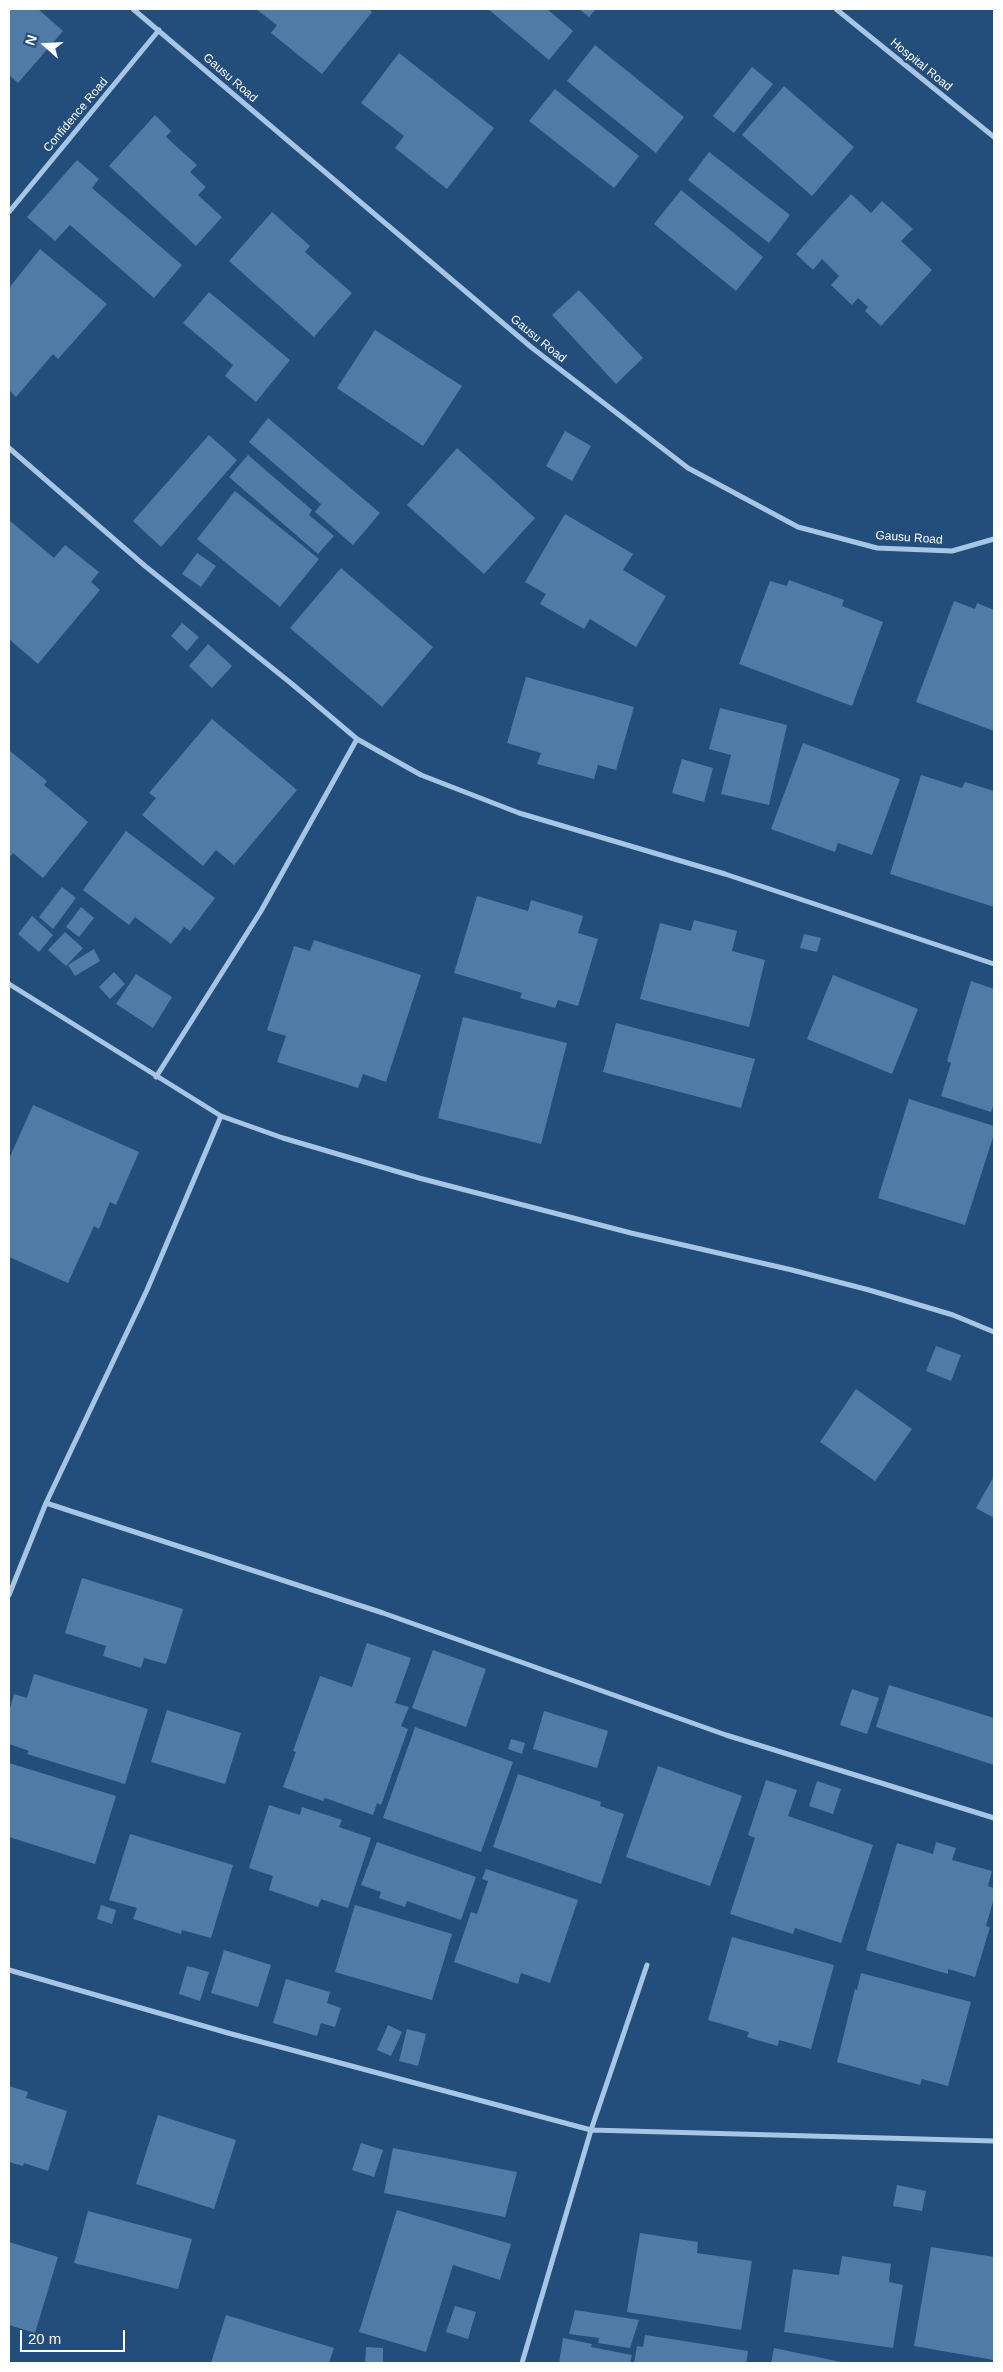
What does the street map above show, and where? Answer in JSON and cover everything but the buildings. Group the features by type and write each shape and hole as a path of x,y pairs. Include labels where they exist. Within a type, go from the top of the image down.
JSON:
{"street":[{"name":"Gausu Road","path":"134,9 531,347 688,468 798,527 877,548 952,551 994,539"},
{"name":"Hospital Road","path":"836,9 994,137"},
{"name":"Confidence Road","path":"9,212 159,30"},
{"path":"9,448 145,566 292,684 357,739 421,774 518,813 725,874 994,964"},
{"path":"156,1077 261,911 357,739"},
{"path":"9,984 221,1116 282,1138 420,1178 631,1234 792,1270 878,1292 953,1315 994,1332"},
{"path":"9,1595 46,1503 147,1290 221,1116"},
{"path":"46,1503 384,1612 726,1735 994,1818"},
{"path":"522,2363 591,2130 647,1966"},
{"path":"9,1970 228,2033 591,2130 994,2141"}]}
